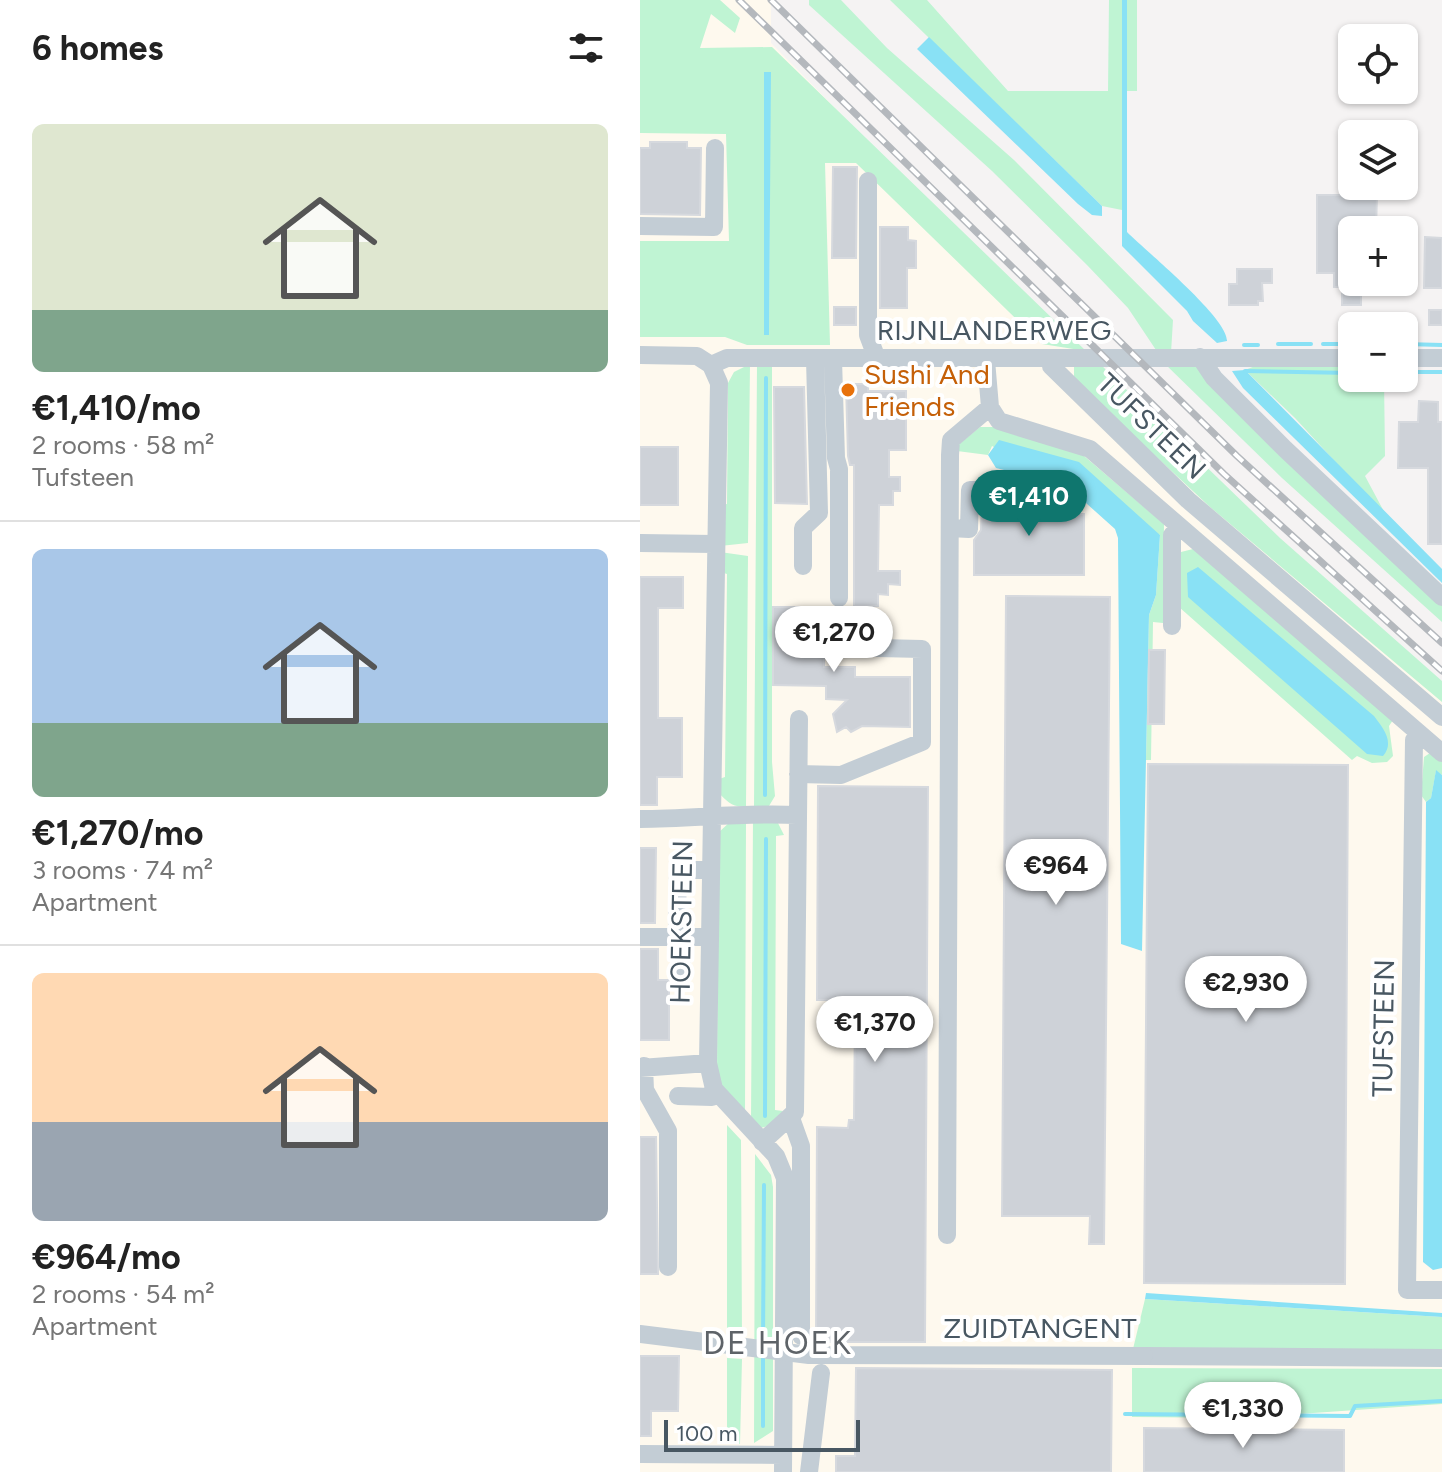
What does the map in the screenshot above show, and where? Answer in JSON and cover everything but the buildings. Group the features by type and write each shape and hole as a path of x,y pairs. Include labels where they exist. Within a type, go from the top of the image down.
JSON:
{"street":[{"path":"640,226 714,227 715,148"},
{"path":"868,181 868,335 877,359"},
{"name":"RIJNLANDERWEG","path":"640,355 697,356 711,365 727,358 1338,358"},
{"path":"1200,357 1214,378 1285,449 1442,597"},
{"name":"TUFSTEEN","path":"1053,358 1051,366 1188,500 1442,717"},
{"path":"1418,358 1442,358"},
{"path":"803,566 803,528 819,513 824,359"},
{"path":"824,359 839,469 839,598"},
{"path":"947,1235 951,440 990,407 986,360"},
{"name":"HOEKSTEEN","path":"640,1454 783,1463 785,1178 776,1156 714,1089 708,1063 719,383 711,365"},
{"name":"TUFSTEEN","path":"990,407 999,421 1090,449 1442,753"},
{"path":"950,528 969,529 970,490 990,490"},
{"path":"1172,626 1172,535 1179,528"},
{"path":"640,543 714,544"},
{"path":"798,774 841,775 922,742 922,649 835,647"},
{"path":"762,1142 795,1112 799,719"},
{"name":"TUFSTEEN","path":"1419,734 1414,740 1407,1290 1442,1290"},
{"path":"640,819 711,819 734,814 797,815"},
{"path":"682,977 678,870 710,870"},
{"path":"640,937 680,930 709,937"},
{"path":"668,1267 668,1131 645,1090 642,1067 708,1063"},
{"path":"678,1096 712,1097"},
{"path":"791,1118 801,1146 801,1336"},
{"name":"ZUIDTANGENT","path":"640,1334 809,1355 1442,1358"},
{"path":"809,1472 821,1373"}],"shaded area":[{"path":"640,0 771,0 771,43 1082,358 1442,693 1442,1472 640,1472"}],"green space":[{"path":"640,0 720,0 740,18 735,33 711,14 700,48 772,47 1086,351 1042,344 856,163 825,163 830,345 747,345 725,337 640,337 640,241 729,241 726,134 640,133","holes":["770,72 769,335 764,335 764,73"]},
{"path":"809,0 841,0 887,48 1014,160 1173,320 1171,353 1158,353 1128,308 1087,265 992,171 809,5"},
{"path":"890,0 927,0 1008,91 1108,91 1109,0 1122,0 1122,210 1102,206"},
{"path":"1127,0 1137,0 1137,91 1126,91"},
{"path":"757,363 772,364 772,762 775,796 769,806 754,808"},
{"path":"1194,363 1442,602 1442,622 1282,478 1165,364"},
{"path":"1263,363 1338,364 1338,392 1384,392 1385,456 1365,476 1388,519 1295,418 1245,370"},
{"path":"750,364 748,543 720,546 721,505 727,504 728,383 734,372"},
{"path":"1074,365 1101,365 1280,538 1442,681 1442,702 1210,507 1074,380"},
{"path":"980,427 994,427 1077,450 1164,524 1163,623 1153,622 1151,760 1146,760 1149,615 1156,595 1160,535 992,446 988,455 957,451 958,445"},
{"path":"1193,549 1393,720 1389,726 1393,756 1387,762 1372,763 1357,756 1352,760 1179,607 1181,552"},
{"path":"720,552 748,556 746,806 742,807 731,804 719,793 719,779 725,777 727,574 720,572"},
{"path":"1430,753 1442,761 1442,775 1436,771 1431,798 1426,802 1421,795 1424,757"},
{"path":"753,819 778,823 784,835 776,836 775,1110 783,1111 771,1125 761,1128 751,1120"},
{"path":"731,821 746,821 745,1115 717,1081 718,833"},
{"path":"727,1125 741,1140 742,1340 727,1338"},
{"path":"755,1154 771,1175 773,1187 773,1431 754,1443"},
{"path":"1145,1299 1442,1317 1442,1349 1133,1349"},
{"path":"727,1358 742,1359 740,1444 727,1444"},
{"path":"1132,1368 1442,1369 1442,1404 1242,1418 1132,1417"}],"water":[{"path":"1122,0 1127,0 1127,232 1215,317 1227,341 1217,343 1122,246"},
{"path":"929,37 1102,206 1102,216 1092,215 1078,204 917,49"},
{"path":"764,72 771,72 769,335 764,335"},
{"path":"1245,370 1442,569 1442,583 1243,388 1232,371"},
{"path":"999,440 1079,462 1160,535 1156,595 1149,615 1142,951 1121,944 1118,538 1115,529 1067,486 996,468 988,455"},
{"path":"1198,567 1374,716 1388,740 1383,756 1367,754 1188,597 1187,573"},
{"path":"1436,770 1442,775 1442,1268 1433,1270 1423,1262 1426,802 1431,798"},
{"path":"1146,1293 1442,1313 1442,1317 1145,1299"}],"waterway":[{"path":"1278,344 1311,344"},
{"path":"1323,344 1338,344"},
{"path":"1418,344 1442,345"},
{"path":"1244,345 1258,345"},
{"path":"1245,371 1338,373"},
{"path":"1418,372 1442,372"},
{"path":"765,795 766,378"},
{"path":"765,1116 766,839"},
{"path":"763,1343 764,1185"},
{"path":"763,1356 763,1426"},
{"path":"1125,1414 1350,1416 1355,1406 1442,1401"}],"railway":[{"path":"739,0 1224,474 1442,671"},
{"path":"771,0 1237,456 1442,643"}],"place":[{"name":"Sushi And Friends","path":"848,390"}],"district":[{"name":"DE HOEK","path":"778,1343"}]}
